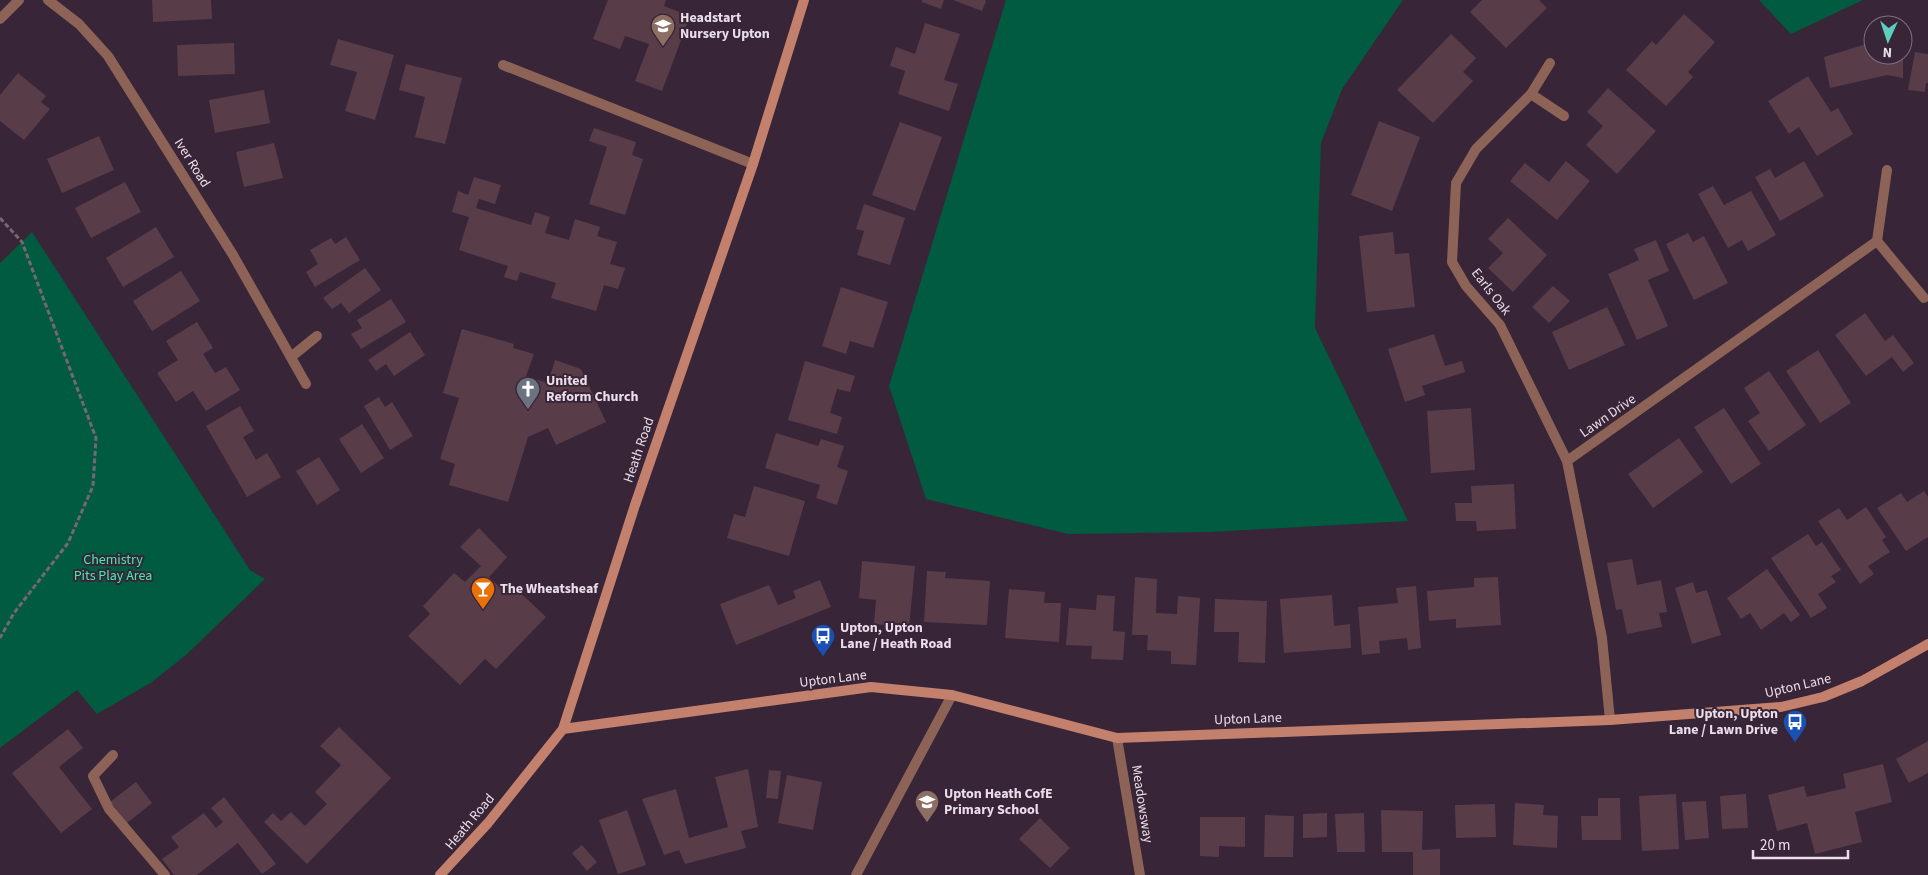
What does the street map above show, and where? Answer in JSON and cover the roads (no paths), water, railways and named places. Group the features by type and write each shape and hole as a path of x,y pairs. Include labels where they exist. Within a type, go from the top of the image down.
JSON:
{"street":[{"path":"0,19 19,0"},
{"name":"Iver Road","path":"48,0 79,24 108,56 233,255 306,384"},
{"name":"Heath Road","path":"440,875 488,823 563,729 635,505 753,164 804,0"},
{"name":"Earls Oak","path":"1550,63 1531,94 1476,149 1456,183 1452,262 1466,286 1500,325 1567,461"},
{"path":"503,65 753,164"},
{"path":"1531,94 1564,116"},
{"path":"1886,170 1878,241 1924,298"},
{"name":"Lawn Drive","path":"1567,461 1878,241"},
{"path":"291,357 317,336"},
{"path":"1567,461 1602,638 1610,720"},
{"name":"Upton Lane","path":"563,729 871,687 952,695 1117,738 1610,720 1781,707 1815,699 1862,681 1928,644"},
{"path":"856,875 952,695"},
{"name":"Meadowsway","path":"1117,738 1140,875"},
{"path":"114,754 93,776 109,809 165,875"}],"place":[{"name":"Headstart Nursery Upton","path":"663,47"},
{"name":"United Reform Church","path":"528,410"},
{"name":"The Wheatsheaf","path":"483,610"},
{"name":"Upton, Upton Lane / Heath Road","path":"823,657"},
{"name":"Upton, Upton Lane / Lawn Drive","path":"1795,743"},
{"name":"Upton Heath CofE Primary School","path":"927,823"}],"park label":[{"name":"Chemistry Pits Play Area","path":"113,568"}]}
